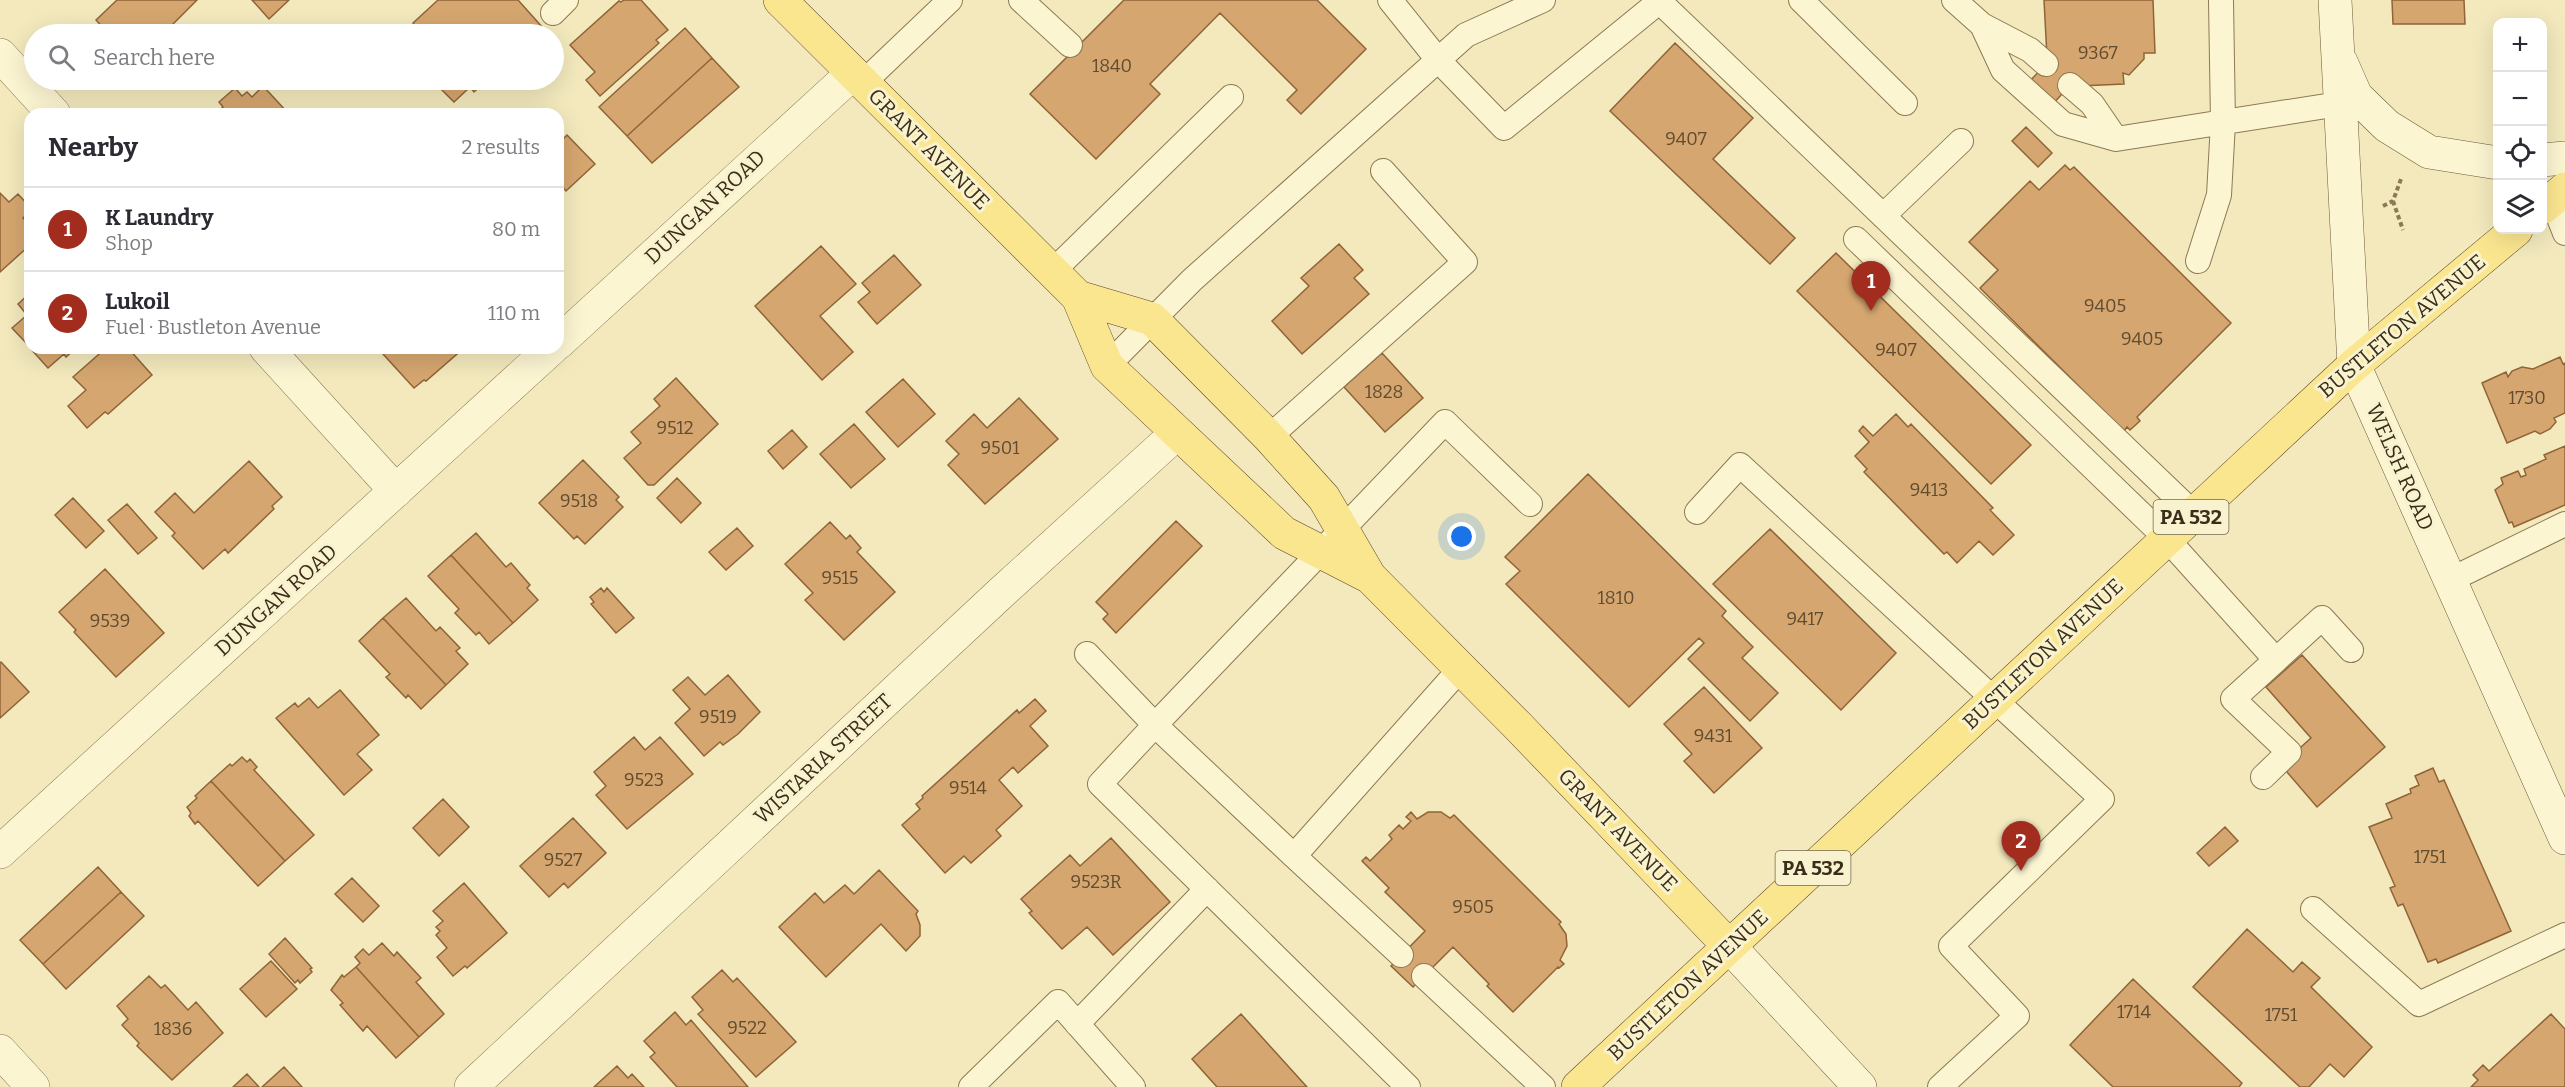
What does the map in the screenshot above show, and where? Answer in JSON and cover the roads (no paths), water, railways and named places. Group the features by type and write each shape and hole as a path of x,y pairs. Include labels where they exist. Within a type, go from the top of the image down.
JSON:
{"main road":[{"name":"GRANT AVENUE","path":"780,0 1078,297 1107,366 1284,533 1331,540 1461,668 1729,946"},
{"name":"BUSTLETON AVENUE","path":"1578,1087 2354,365 2511,234"},
{"name":"GRANT AVENUE","path":"1078,297 1152,319 1269,437 1324,498 1331,540"}],"street":[{"name":"WELSH ROAD","path":"2335,0 2354,365 2565,838"},
{"path":"2337,52 2356,96 2387,126 2429,152 2493,162"},
{"path":"0,55 24,81"},
{"name":"DUNGAN ROAD","path":"564,338 858,78"},
{"path":"32,90 49,108"},
{"path":"2547,160 2565,158"},
{"path":"271,354 396,491"},
{"name":"DUNGAN ROAD","path":"0,852 545,354"},
{"name":"WISTARIA STREET","path":"471,1087 1003,591 1177,433"},
{"name":"GRANT AVENUE","path":"1729,946 1860,1087"},
{"path":"0,1051 33,1087"}],"lane":[{"path":"858,78 950,0"},
{"path":"1020,0 1070,45"},
{"path":"1390,0 1440,61 1504,128 1659,1 2194,514"},
{"path":"1107,366 1152,319 1440,61 1466,35 1543,0"},
{"path":"1801,0 1905,103"},
{"path":"1954,0 1982,25 2030,50 2046,64"},
{"path":"2198,261 2219,195 2223,123 2221,0"},
{"path":"1982,25 2003,70 2063,124 2116,139 2339,104"},
{"path":"2070,86 2092,104 2116,139"},
{"path":"1052,272 1231,97"},
{"path":"1883,216 1961,141"},
{"path":"1269,437 1465,262 1383,171"},
{"path":"2553,199 2565,233"},
{"path":"1856,239 2167,539 2276,660"},
{"path":"1408,1087 1100,784 1445,422 1530,504"},
{"path":"1697,512 1740,465 2102,800 1951,946 2018,1016 1940,1087"},
{"path":"2450,580 2565,524"},
{"path":"2263,777 2289,752 2233,699 2322,618 2351,650"},
{"path":"1087,654 1155,725 1401,955"},
{"path":"1294,856 1461,668"},
{"path":"1077,1024 1207,889"},
{"path":"2313,909 2419,1004 2565,935"},
{"path":"1424,976 1543,1087"},
{"path":"971,1087 1058,1002 1132,1087"}],"place":[{"name":"K Laundry","path":"1871,311"},
{"name":"Lukoil","path":"2021,871"}]}
